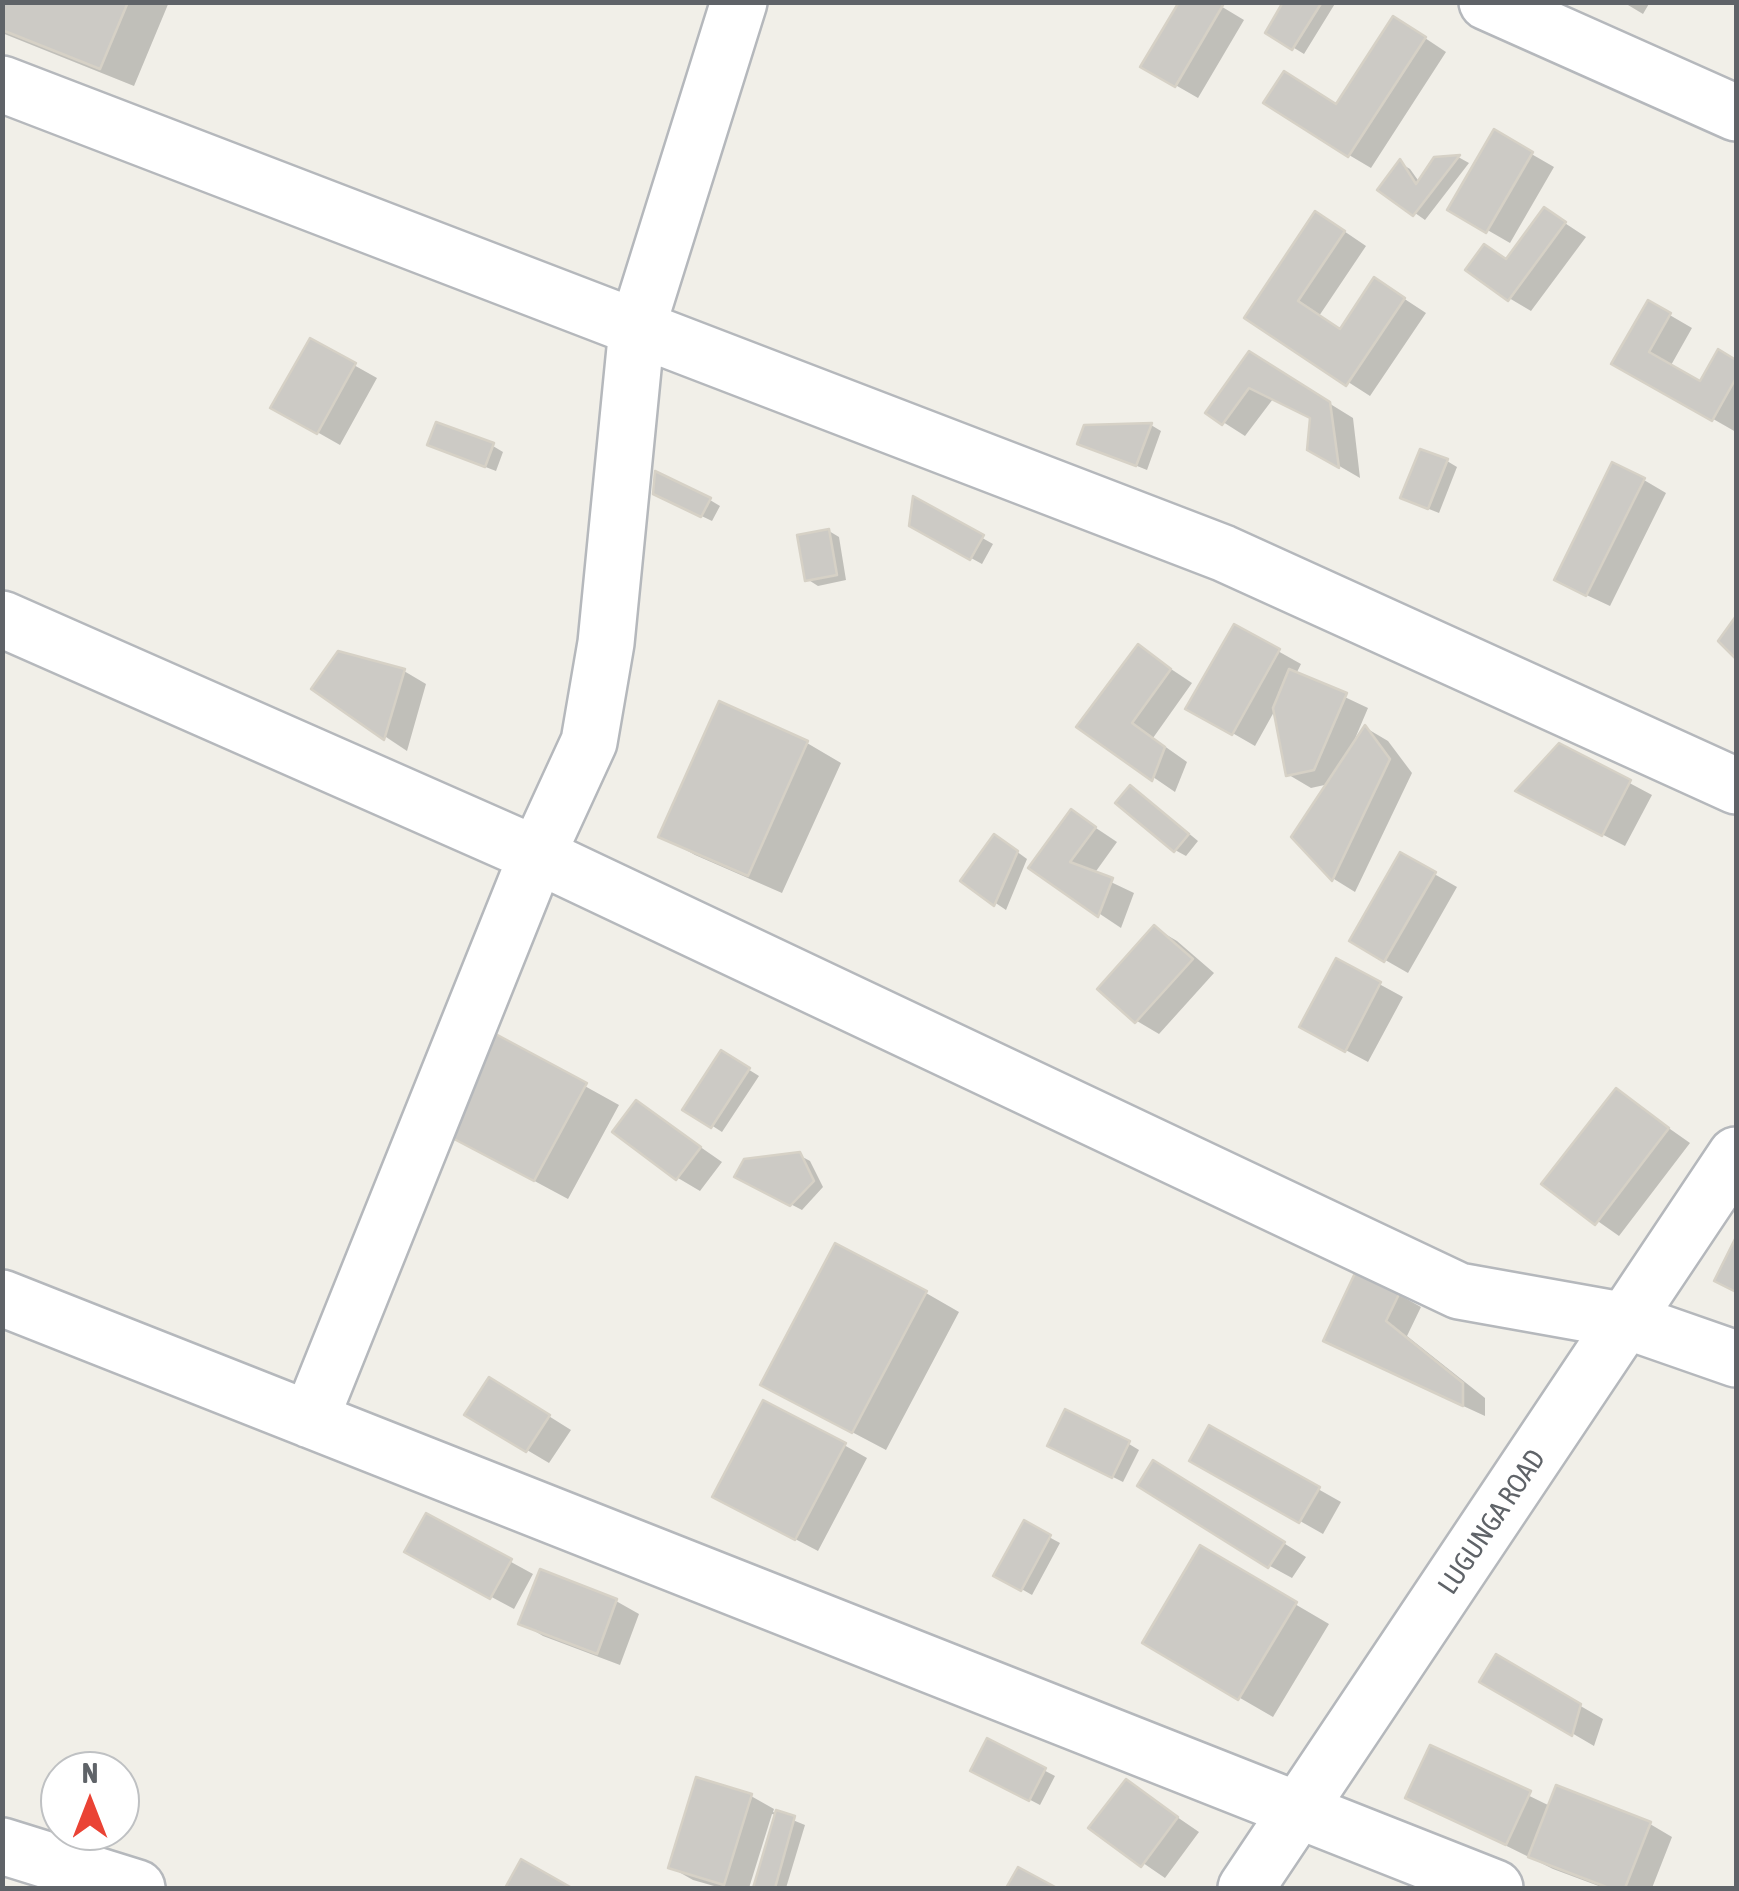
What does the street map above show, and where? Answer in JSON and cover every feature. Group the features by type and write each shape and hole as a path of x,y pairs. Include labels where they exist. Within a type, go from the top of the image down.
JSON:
{"street":[{"path":"310,1420 537,856 589,742 606,643 637,328 739,2"},
{"path":"1487,2 1736,114"},
{"path":"2,84 1223,554 1736,786"},
{"path":"2,619 537,856 1459,1291 1627,1321 1736,1358"},
{"name":"LUGUNGA ROAD","path":"1246,1888 1736,1154"},
{"path":"2,1298 1496,1888"},
{"path":"2,1846 136,1888"}],"building":[{"path":"2,2 128,2 100,69 2,30"},
{"path":"1179,2 1223,5 1175,87 1140,67"},
{"path":"1283,2 1322,2 1292,50 1265,33"},
{"path":"1393,16 1426,37 1348,157 1263,103 1284,71 1336,104"},
{"path":"1494,129 1533,152 1486,233 1447,210"},
{"path":"1460,155 1413,216 1377,190 1400,159 1416,184 1434,157"},
{"path":"1544,207 1566,222 1508,301 1465,270 1484,244 1506,259"},
{"path":"1315,211 1345,231 1298,301 1340,329 1374,277 1405,298 1346,386 1244,318"},
{"path":"1648,300 1671,313 1649,352 1700,381 1718,349 1736,360 1736,378 1712,421 1611,364"},
{"path":"310,338 356,363 317,434 270,408"},
{"path":"1249,351 1330,402 1339,468 1307,450 1310,418 1249,388 1222,425 1205,413"},
{"path":"436,422 494,443 485,467 427,445"},
{"path":"1152,423 1136,466 1077,444 1084,425"},
{"path":"1420,449 1448,459 1428,509 1400,498"},
{"path":"1612,462 1645,478 1586,596 1554,580"},
{"path":"655,471 711,498 701,517 653,494"},
{"path":"913,496 984,535 970,560 909,526"},
{"path":"829,529 837,575 805,581 797,535"},
{"path":"1736,616 1736,659 1718,641"},
{"path":"1234,624 1280,649 1232,735 1185,709"},
{"path":"1138,644 1171,669 1132,723 1165,747 1152,781 1076,727"},
{"path":"338,651 405,669 384,740 311,689"},
{"path":"1289,669 1347,693 1314,770 1286,776 1273,708"},
{"path":"719,701 808,741 748,876 658,837"},
{"path":"1365,725 1390,759 1332,881 1291,837"},
{"path":"1559,743 1631,780 1602,836 1515,791"},
{"path":"1130,785 1189,834 1174,852 1115,803"},
{"path":"1071,809 1096,827 1070,862 1113,878 1098,917 1028,868"},
{"path":"994,834 1018,851 994,906 960,881"},
{"path":"1400,852 1436,872 1384,962 1349,941"},
{"path":"1154,925 1193,959 1135,1023 1097,989"},
{"path":"1336,958 1381,982 1345,1052 1299,1027"},
{"path":"490,1031 587,1083 534,1181 437,1130"},
{"path":"721,1050 750,1068 711,1128 682,1110"},
{"path":"1616,1088 1669,1128 1595,1225 1541,1184"},
{"path":"636,1100 701,1147 676,1180 612,1132"},
{"path":"800,1152 814,1181 790,1206 734,1177 744,1159"},
{"path":"1736,1237 1736,1292 1714,1281"},
{"path":"835,1243 927,1291 852,1433 760,1385"},
{"path":"1356,1271 1400,1292 1386,1321 1463,1383 1463,1406 1323,1341"},
{"path":"489,1377 550,1415 526,1452 464,1415"},
{"path":"763,1400 846,1443 795,1540 712,1497"},
{"path":"1065,1409 1130,1441 1112,1478 1047,1446"},
{"path":"1209,1425 1320,1487 1299,1523 1189,1461"},
{"path":"1153,1460 1285,1542 1268,1568 1137,1486"},
{"path":"426,1513 512,1559 490,1599 404,1552"},
{"path":"1024,1520 1051,1535 1021,1591 993,1576"},
{"path":"1200,1545 1297,1602 1238,1700 1142,1643"},
{"path":"540,1569 617,1599 597,1654 518,1624"},
{"path":"1496,1654 1581,1704 1572,1736 1479,1682"},
{"path":"987,1738 1046,1768 1029,1801 970,1771"},
{"path":"1430,1745 1531,1791 1506,1845 1405,1798"},
{"path":"696,1777 752,1794 724,1885 668,1868"},
{"path":"1126,1779 1178,1817 1141,1867 1088,1828"},
{"path":"1556,1785 1651,1822 1625,1888 1609,1888 1528,1857"},
{"path":"776,1810 795,1816 775,1888 753,1888"},
{"path":"521,1859 572,1888 505,1888"},
{"path":"1018,1867 1057,1888 1006,1888"}]}
